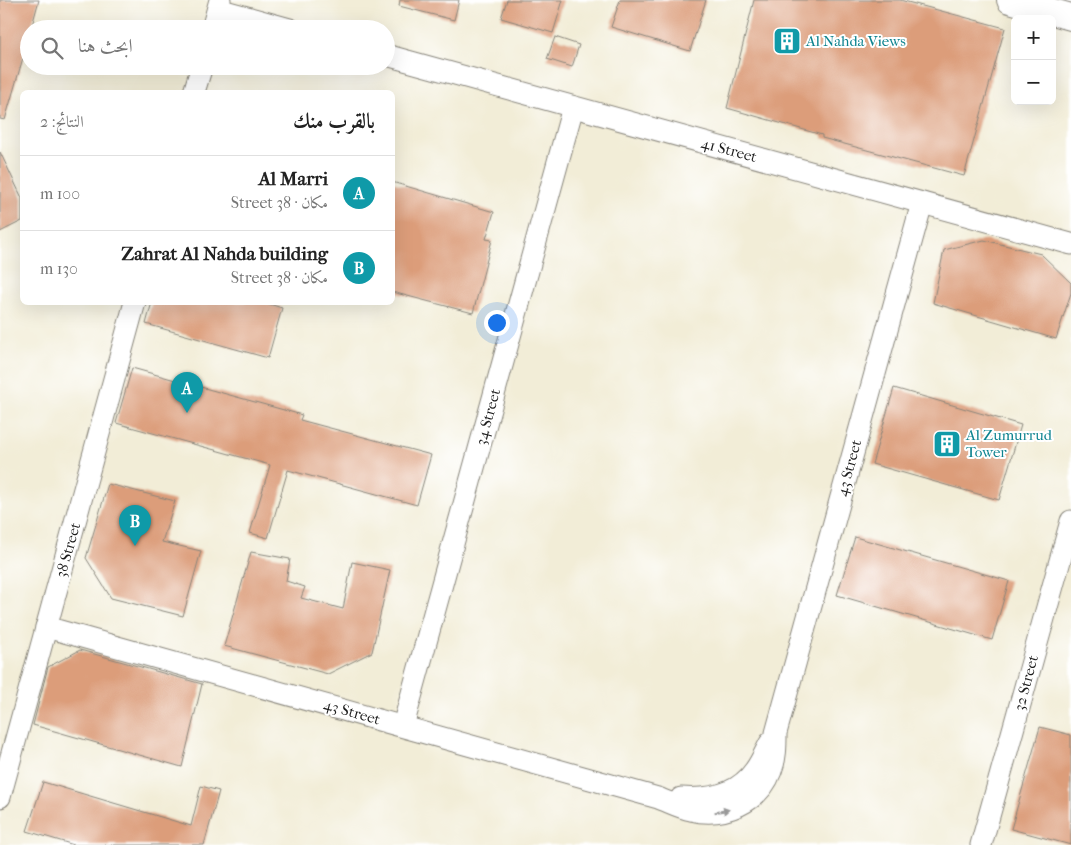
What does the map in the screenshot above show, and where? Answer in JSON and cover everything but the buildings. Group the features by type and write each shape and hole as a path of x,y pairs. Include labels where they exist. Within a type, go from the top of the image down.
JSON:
{"street":[{"path":"1010,0 1071,17"},
{"path":"217,13 249,20"},
{"name":"41 Street","path":"395,58 1071,244"},
{"path":"195,90 199,75"},
{"name":"34 Street","path":"404,726 573,107"},
{"name":"43 Street","path":"46,627 658,798 682,808 704,812 722,811 738,806 758,792 766,783 774,760 776,733 922,203"},
{"name":"38 Street","path":"0,797 134,305"},
{"name":"32 Street","path":"981,845 1071,521"}],"place":[{"name":"Al Nahda Views","path":"787,41"},
{"name":"Al Marri","path":"187,413"},
{"name":"Al Zumurrud Tower","path":"947,444"},
{"name":"Zahrat Al Nahda building","path":"135,546"}]}
